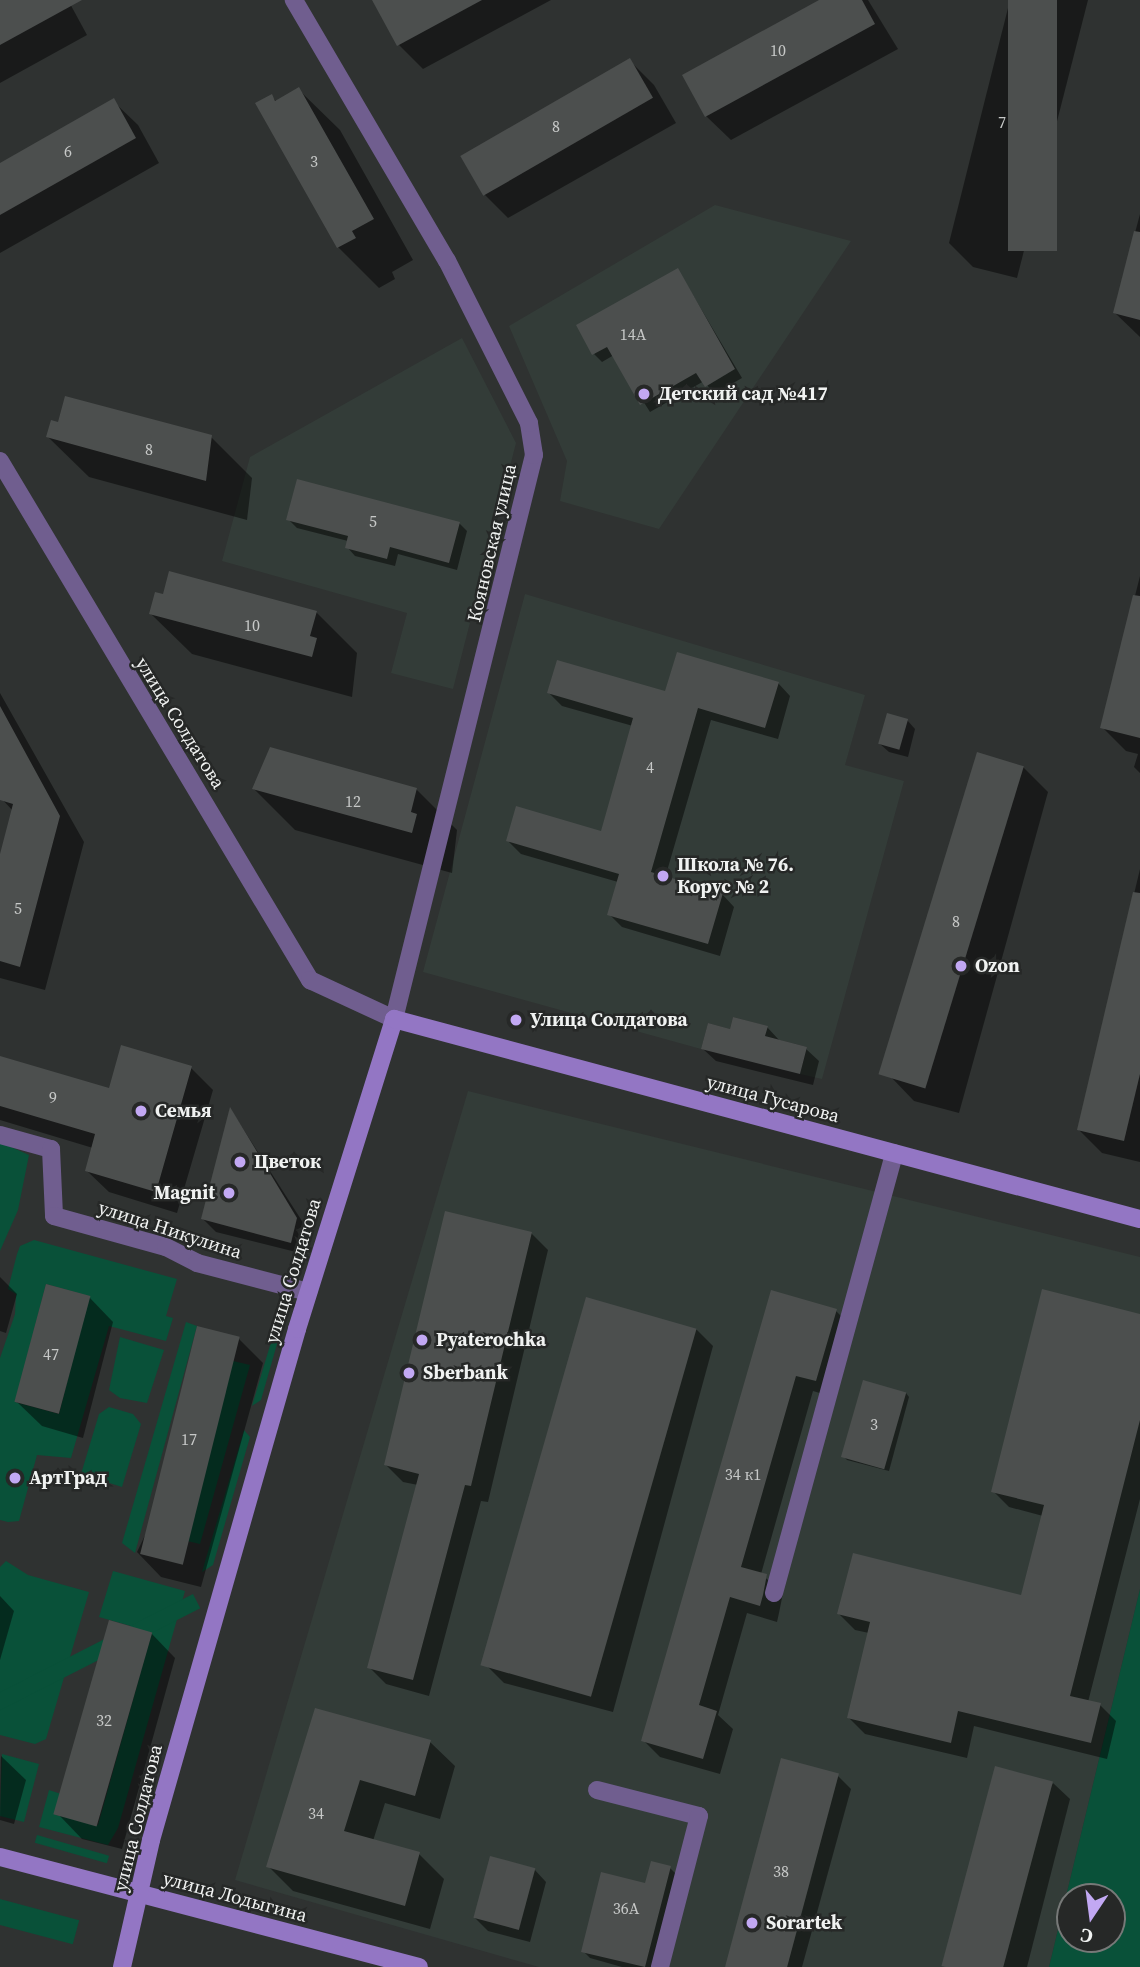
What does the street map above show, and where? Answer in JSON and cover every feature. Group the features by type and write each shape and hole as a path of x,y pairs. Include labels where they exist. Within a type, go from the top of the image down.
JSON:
{"street":[{"name":"Кояновская улица","path":"294,0 447,261 529,423 534,455 394,1019"},
{"name":"улица Солдатова","path":"0,461 310,980 394,1019 308,1292 155,1826 122,1967"},
{"name":"улица Гусарова","path":"394,1019 1140,1219"},
{"name":"улица Никулина","path":"0,1135 51,1149 54,1216 166,1247 197,1263 308,1292"},
{"path":"774,1593 894,1153"},
{"path":"597,1790 699,1816 660,1967"},
{"name":"улица Лодыгина","path":"0,1857 419,1967"}],"shaded area":[{"name":"Детский сад №417","path":"715,205 851,241 659,529 560,501 567,461 509,326"},
{"path":"462,338 516,443 453,689 391,673 407,613 222,561 250,457"},
{"name":"Школа № 76. Корус № 2","path":"525,594 865,695 845,765 904,781 822,1079 800,1074 807,1047 765,1036 767,1026 733,1017 730,1029 708,1023 701,1049 423,972"},
{"path":"468,1091 1140,1257 1140,1589 1069,1883 1056,1883 1056,1938 1049,1967 539,1967 235,1880"}],"green space":[{"path":"0,1142 29,1155 18,1210 0,1251"},
{"path":"34,1240 177,1279 166,1316 173,1318 166,1341 109,1326 71,1458 37,1455 19,1521 8,1522 0,1520 0,1358 15,1314 16,1294 8,1289 20,1246","holes":["46,1284 89,1296 59,1414 15,1402"]},
{"path":"285,1295 291,1295 261,1400 252,1406"},
{"path":"186,1322 197,1326 135,1553 122,1543"},
{"path":"120,1337 164,1350 147,1403 120,1398 109,1390"},
{"path":"233,1361 250,1365 200,1544 183,1540 176,1564"},
{"path":"109,1407 133,1414 141,1424 122,1487 81,1474 99,1414"},
{"path":"244,1430 250,1437 213,1565 202,1572"},
{"path":"6,1561 28,1575 89,1592 46,1739 35,1744 0,1735 0,1567"},
{"path":"113,1571 185,1591 118,1828 108,1845 39,1827 49,1790 61,1794 56,1815 98,1825 152,1632 99,1617"},
{"path":"1140,1589 1140,1967 1049,1967 1056,1938 1056,1953 1126,1953 1126,1883 1069,1883"},
{"path":"193,1594 200,1608 0,1710 0,1692"},
{"path":"2,1754 39,1764 24,1822 0,1816"},
{"path":"37,1835 109,1856 107,1863 35,1843"},
{"path":"0,1899 79,1920 73,1944 0,1925"}],"building":[{"path":"0,0 82,0 0,45"},
{"path":"372,0 482,0 397,46"},
{"path":"819,0 862,0 875,24 705,117 682,75"},
{"path":"1008,0 1057,0 1057,251 1008,251"},
{"path":"630,58 653,98 483,196 460,156"},
{"path":"299,87 374,219 352,231 356,238 337,248 255,103 272,94 275,101"},
{"path":"114,98 136,138 0,215 0,163"},
{"path":"1134,231 1140,232 1140,320 1113,313"},
{"path":"678,268 735,369 705,387 696,373 640,405 607,347 592,355 576,325"},
{"path":"65,396 212,435 206,481 46,437 51,420 58,422"},
{"path":"297,479 460,522 449,563 390,547 387,559 345,548 348,536 286,520"},
{"path":"169,571 317,611 310,636 317,638 312,657 149,614 155,592 163,594"},
{"path":"1133,595 1140,596 1140,738 1100,728"},
{"path":"677,652 779,682 765,728 698,708 651,872 723,893 708,944 607,915 619,874 506,841 516,806 601,831 633,718 547,693 557,660 665,691"},
{"path":"0,706 60,816 20,967 0,961 0,854 13,804 0,800"},
{"path":"887,713 908,719 899,750 878,744"},
{"path":"270,747 417,788 411,812 417,814 412,833 252,789"},
{"path":"977,752 1024,766 925,1089 878,1074"},
{"path":"1133,892 1140,893 1140,1074 1124,1141 1077,1130"},
{"path":"733,1017 768,1026 765,1036 807,1047 800,1074 701,1049 708,1023 730,1029"},
{"name":"Семья","path":"121,1045 192,1066 156,1192 85,1171 95,1134 0,1106 0,1056 109,1088"},
{"name":"Цветок","path":"230,1107 297,1218 291,1243 201,1219"},
{"path":"445,1211 532,1232 471,1486 465,1485 413,1680 367,1668 419,1474 384,1465"},
{"path":"46,1284 90,1296 59,1414 14,1402"},
{"path":"1042,1289 1140,1314 1140,1420 1070,1696 1101,1703 1091,1743 958,1711 951,1743 847,1718 870,1622 837,1614 853,1553 1021,1595 1044,1505 991,1492"},
{"path":"771,1290 837,1309 816,1381 796,1376 741,1567 767,1574 760,1606 730,1597 699,1705 717,1711 703,1759 641,1741"},
{"path":"586,1297 697,1329 591,1697 480,1665"},
{"path":"197,1326 240,1337 183,1565 140,1554"},
{"path":"863,1380 906,1392 884,1469 841,1457"},
{"path":"109,1620 152,1632 97,1827 53,1814"},
{"path":"315,1708 431,1740 415,1796 360,1780 344,1831 420,1852 405,1906 266,1867"},
{"path":"781,1758 839,1774 787,1967 725,1967"},
{"path":"995,1766 1053,1782 1003,1967 941,1966"},
{"path":"490,1856 535,1868 519,1930 473,1918"},
{"path":"651,1861 671,1866 645,1967 581,1952 601,1872 645,1883"}],"place":[{"name":"Детский сад №417","path":"644,394"},
{"name":"Школа № 76. Корус № 2","path":"663,876"},
{"name":"Ozon","path":"961,966"},
{"name":"Улица Солдатова","path":"516,1020"},
{"name":"Семья","path":"141,1111"},
{"name":"Цветок","path":"240,1162"},
{"name":"Magnit","path":"229,1193"},
{"name":"Pyaterochka","path":"422,1340"},
{"name":"Sberbank","path":"409,1373"},
{"name":"АртГрад","path":"15,1478"},
{"name":"Sorartek","path":"752,1923"}]}
